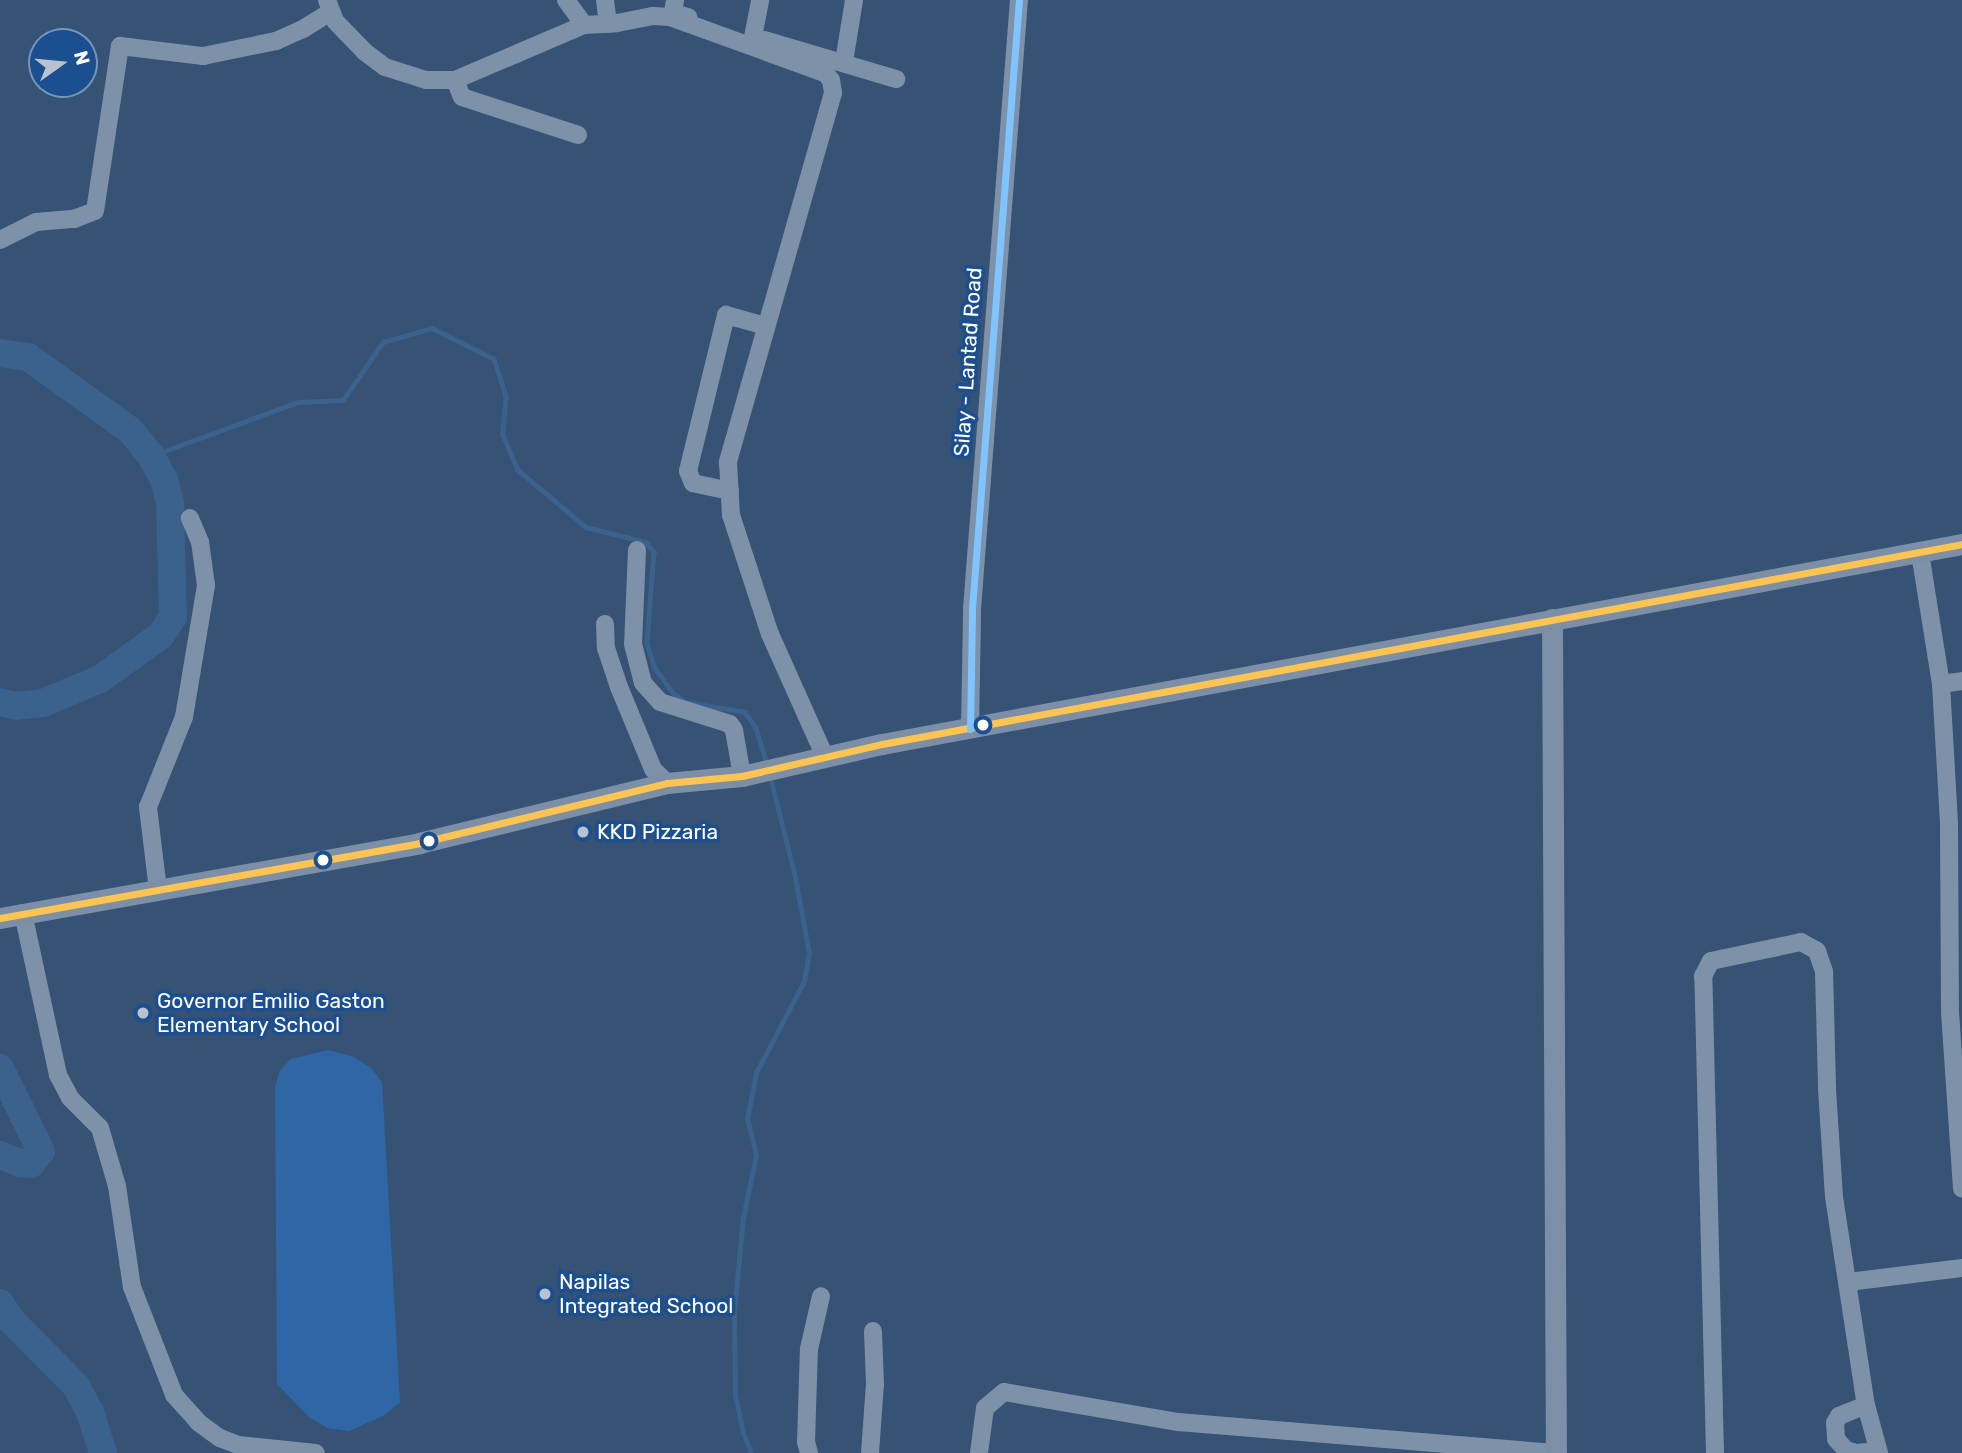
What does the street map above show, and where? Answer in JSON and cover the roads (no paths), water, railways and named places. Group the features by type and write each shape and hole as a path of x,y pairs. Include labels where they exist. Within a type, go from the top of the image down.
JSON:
{"main road":[{"path":"0,918 419,843 667,783 746,775 824,755 1962,544"},
{"path":"1552,619 1556,1453"}],"street":[{"path":"566,0 584,25"},
{"path":"605,0 608,24"},
{"path":"675,0 673,13 896,79"},
{"path":"753,37 760,0"},
{"path":"844,62 854,0"},
{"name":"Silay - Lantad Road","path":"970,729 973,596 1019,0"},
{"path":"0,240 36,222 74,219 95,211 120,46 203,56 275,41 303,29 328,6 347,35 385,67 426,80 454,80 584,25 608,24 653,16 670,17 825,73 831,80 833,93 728,462 731,515 770,634 824,755"},
{"path":"454,80 462,97 578,135"},
{"path":"730,491 693,482 688,471 726,315 766,326"},
{"path":"158,890 148,807 184,717 206,585 200,542 190,518"},
{"path":"637,550 633,644 643,683 660,702 730,724 746,775"},
{"path":"1920,553 1941,684 1955,822 1962,1189"},
{"path":"605,624 606,648 619,687 653,769 667,783"},
{"path":"1941,684 1962,681"},
{"path":"23,913 58,1075 70,1098 100,1128 117,1186 132,1287 174,1395 199,1423 220,1438 238,1446 316,1453"},
{"path":"1715,1453 1703,976 1711,961 1801,942 1817,951 1821,960 1834,1197 1866,1405 1878,1452 1856,1453 1846,1450 1836,1439 1835,1423 1839,1416 1866,1405"},
{"path":"1848,1282 1962,1268"},
{"path":"809,1453 806,1442 810,1349 821,1296"},
{"path":"870,1453 874,1384 873,1331"},
{"path":"979,1453 985,1408 1004,1392 1178,1422 1556,1453"}],"waterway":[{"path":"151,456 298,402 343,400 383,342 432,328 494,359 506,397 503,435 518,470 586,527 646,542 654,552 647,644 655,668 673,693 686,702 745,712 756,728 767,765"},
{"path":"0,353 28,357 130,430 151,456 164,479 170,503 173,617 160,636 100,679 43,703 16,706 0,702"},
{"path":"751,1453 743,1433 735,1395 734,1311 743,1218 756,1155 747,1120 756,1073 804,981 809,953 794,873 770,777"},
{"path":"0,1068 41,1151 31,1164 20,1163 0,1155"},
{"path":"0,1303 12,1321 76,1386 90,1412 103,1453"}],"place":[{"name":"KKD Pizzaria","path":"583,832"},
{"name":"Governor Emilio Gaston Elementary School","path":"143,1013"},
{"name":"Napilas Integrated School","path":"545,1294"}]}
